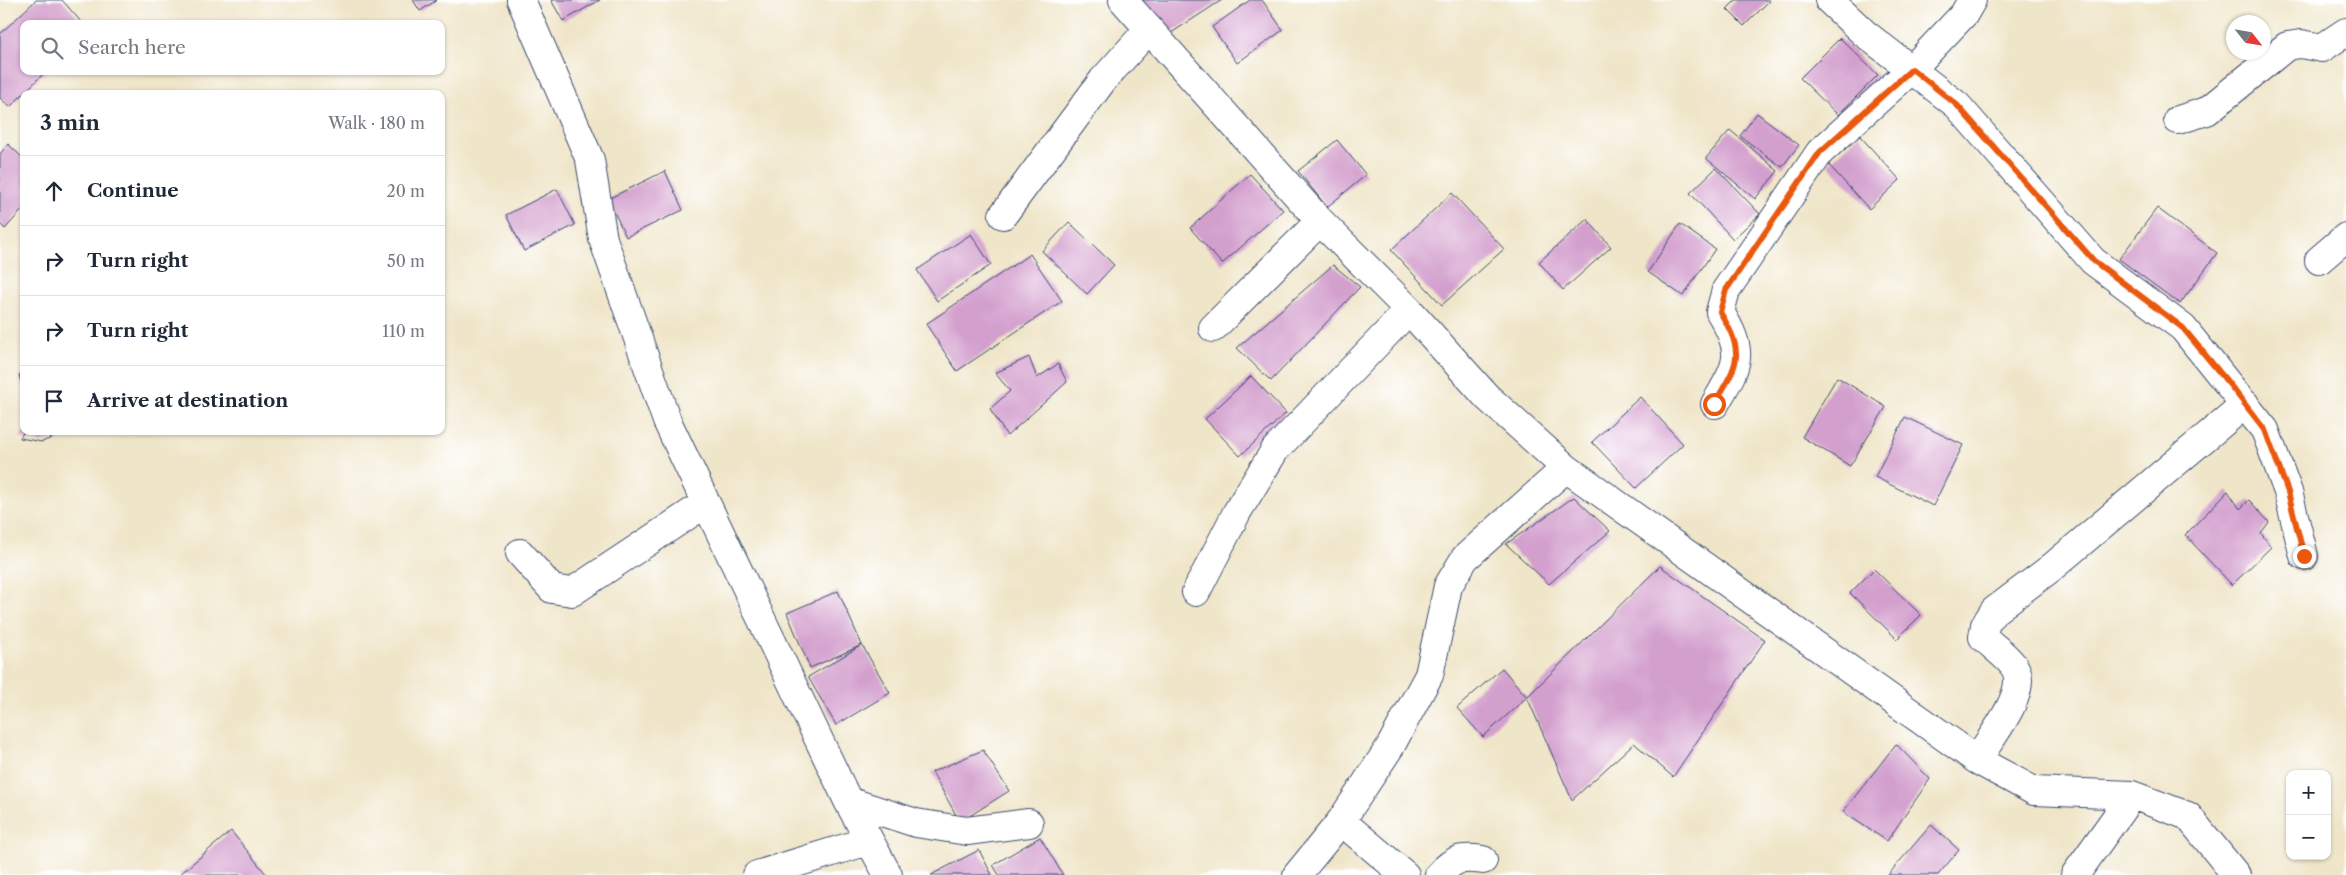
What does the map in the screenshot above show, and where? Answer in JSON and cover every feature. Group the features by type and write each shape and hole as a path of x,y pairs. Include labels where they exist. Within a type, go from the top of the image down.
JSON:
{"street":[{"path":"521,0 590,160 603,239 668,421 848,801 888,875"},
{"path":"1123,0 1320,221 1409,310 1487,397 1566,468 1977,760 2034,791 2132,795 2188,816 2236,875"},
{"path":"1829,0 1864,33 1957,105 2094,261 2183,328 2265,430 2288,492 2304,556"},
{"path":"1714,404 1734,370 1738,348 1720,312 1726,290 1820,152 1912,69 1964,14 1972,0"},
{"path":"1003,215 1103,80 1149,29"},
{"path":"2178,120 2207,111 2286,46 2301,44 2322,48 2346,32"},
{"path":"1213,328 1320,221"},
{"path":"2319,260 2346,237"},
{"path":"1196,592 1238,512 1276,450 1409,310"},
{"path":"1977,760 2014,701 2020,681 2016,668 1983,637 1984,625 1994,611 2051,568 2245,404"},
{"path":"1297,875 1341,821 1390,747 1429,675 1448,586 1465,558 1566,468"},
{"path":"520,553 552,590 572,592 706,503"},
{"path":"2075,875 2132,795"},
{"path":"848,801 916,823 967,831 1029,823"},
{"path":"1341,821 1405,875"},
{"path":"757,875 868,841"},
{"path":"1439,875 1450,862 1466,858 1483,860"}],"building":[{"path":"36,0 62,0 80,20 20,20 20,75 42,75 27,90 20,90 20,97 10,107 0,98 0,34"},
{"path":"413,0 437,0 420,11"},
{"path":"551,0 600,0 563,21"},
{"path":"1140,0 1222,0 1165,37"},
{"path":"1250,0 1262,0 1283,30 1237,63 1212,27"},
{"path":"1736,0 1770,0 1744,26 1727,9"},
{"path":"1840,38 1878,75 1838,115 1800,78"},
{"path":"1757,113 1799,145 1782,167 1740,136"},
{"path":"1730,130 1778,171 1755,199 1706,158"},
{"path":"1859,135 1900,180 1869,209 1828,164"},
{"path":"1337,140 1366,175 1327,207 1298,171"},
{"path":"8,144 20,155 20,212 5,229 0,224 0,154"},
{"path":"1716,168 1760,214 1733,239 1690,193"},
{"path":"665,171 683,210 626,237 608,199"},
{"path":"1250,174 1283,210 1222,264 1190,228"},
{"path":"557,189 575,225 524,251 506,215"},
{"path":"1452,193 1504,249 1442,305 1391,250"},
{"path":"2157,208 2217,253 2180,304 2119,259"},
{"path":"1587,219 1611,247 1563,290 1539,262"},
{"path":"1069,222 1114,265 1087,294 1042,251"},
{"path":"1680,224 1715,249 1683,296 1648,272"},
{"path":"971,234 991,265 937,301 917,270"},
{"path":"1030,254 1062,301 957,371 926,324"},
{"path":"1333,265 1360,287 1271,381 1237,348"},
{"path":"1029,357 1037,378 1058,364 1067,382 1007,436 990,409 1010,391 995,373"},
{"path":"1251,376 1286,413 1240,456 1205,419"},
{"path":"1837,377 1886,407 1850,466 1802,437"},
{"path":"1640,397 1683,444 1636,488 1592,442"},
{"path":"1905,417 1963,445 1933,506 1875,477"},
{"path":"22,435 59,435 42,442 20,438"},
{"path":"2228,491 2240,509 2249,500 2269,522 2261,533 2271,547 2232,585 2185,535"},
{"path":"1574,497 1610,531 1549,584 1506,544"},
{"path":"1660,566 1765,640 1673,777 1634,743 1572,800 1527,697"},
{"path":"1874,569 1921,615 1897,639 1850,593"},
{"path":"838,591 862,645 810,668 787,613"},
{"path":"862,645 890,693 836,725 808,677"},
{"path":"1502,668 1527,697 1483,737 1457,708"},
{"path":"1896,744 1930,779 1887,841 1843,812"},
{"path":"983,750 1009,791 960,822 932,772"},
{"path":"1931,825 1959,850 1938,875 1888,875"},
{"path":"231,831 267,875 179,875"},
{"path":"1040,837 1063,875 999,875 993,865"},
{"path":"979,850 992,875 931,875"}],"route":[{"path":"1714,404 1734,370 1738,348 1720,312 1726,290 1743,262 1820,152 1912,69 1957,105 2094,261 2183,328 2230,385 2265,430 2288,492 2304,556"}]}
